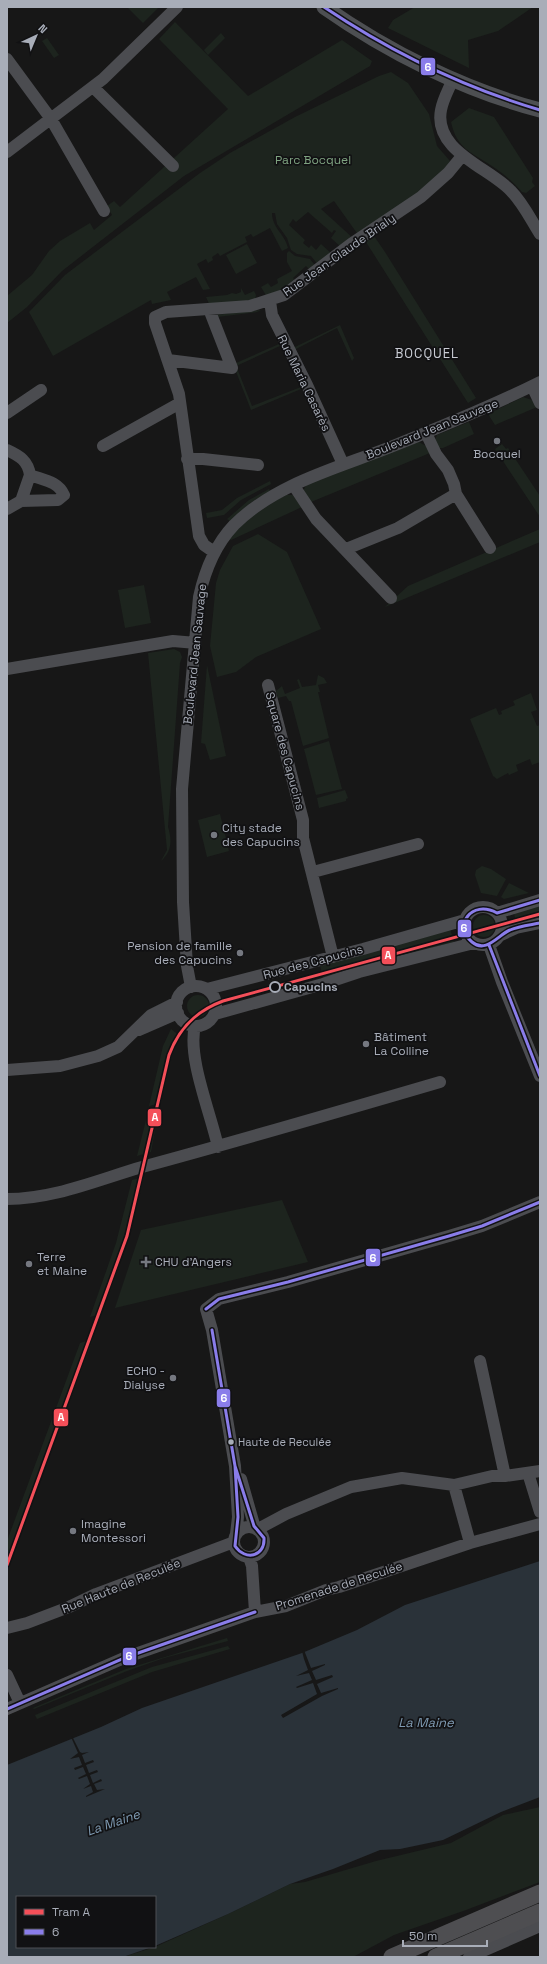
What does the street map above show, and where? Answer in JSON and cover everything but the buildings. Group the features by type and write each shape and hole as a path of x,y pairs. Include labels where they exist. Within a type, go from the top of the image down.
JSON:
{"highway":[{"path":"392,1957 540,1893"},
{"path":"436,1957 540,1912"}],"main road":[{"path":"324,7 388,48 428,68 453,79 540,110"}],"street":[{"path":"7,152 93,87 177,7"},
{"path":"7,59 51,119 104,210"},
{"path":"453,79 442,106 441,117 448,138 462,156 496,177 512,191 540,234"},
{"path":"93,87 173,166"},
{"name":"Rue Jean-Claude Brialy","path":"214,552 204,545 199,536 179,394 155,323 155,317 166,312 250,306 270,301 294,288 346,248 417,201 448,173 462,156"},
{"name":"Rue Maria Casarès","path":"270,301 272,315 307,385 343,464"},
{"path":"168,360 232,368 209,310"},
{"path":"536,384 540,403"},
{"name":"Boulevard Jean Sauvage","path":"191,987 187,966 183,902 182,789 199,597 204,575 214,552 235,524 257,506 313,475 426,433 487,408 536,384"},
{"path":"7,413 41,390"},
{"path":"103,446 180,403"},
{"path":"426,433 436,454 448,470 454,484 456,494 490,548"},
{"path":"7,450 19,456 26,462 30,476 21,501"},
{"path":"188,459 203,459 258,465"},
{"path":"7,509 21,501 58,500 64,495 62,488 54,483 30,476"},
{"path":"294,486 316,518 392,598"},
{"path":"346,549 398,528 456,494"},
{"path":"7,669 173,641 196,643"},
{"name":"Square des Capucins","path":"268,685 303,820 303,838 333,957"},
{"path":"312,872 418,844"},
{"path":"540,900 496,913 502,922 500,935 495,942 489,945 502,982 540,1076"},
{"name":"Rue des Capucins","path":"207,989 333,957 466,920 470,912 479,908 490,908 496,913"},
{"path":"466,920 465,933 474,943"},
{"path":"500,935 516,928 540,923"},
{"name":"Rue des Capucins","path":"215,1014 323,984 359,972 474,943 489,945"},
{"path":"199,986 207,989 216,1001 215,1014 207,1023 195,1026 184,1022 178,1007 183,992 191,987 199,986"},
{"path":"7,1070 60,1066 98,1056 118,1047 151,1015 178,1007"},
{"path":"195,1026 193,1041 196,1061 218,1147"},
{"path":"7,1205 13,1199 57,1194 137,1169 218,1147 440,1082"},
{"path":"235,1466 256,1528 264,1537 264,1546 258,1554 249,1557 240,1554 237,1550 235,1538 238,1517 235,1466 212,1330 206,1309 219,1299 288,1282 449,1236 482,1226 540,1202"},
{"path":"480,1361 505,1476"},
{"path":"235,1538 246,1527 256,1528 351,1487 402,1478 454,1485 492,1476 505,1476 534,1472 540,1512"},
{"path":"454,1485 470,1543"},
{"name":"Promenade de Reculée","path":"7,1709 124,1658 255,1612 286,1606 360,1579 470,1543 540,1524"},
{"name":"Rue Haute de Reculée","path":"7,1628 27,1623 69,1607 96,1594 235,1538"},
{"path":"249,1557 252,1566 255,1612"},
{"path":"7,1675 20,1703"},
{"path":"469,1957 540,1926"}],"green space":[{"path":"127,7 159,7 143,23"},
{"path":"415,7 533,7 498,31 468,40 469,68 388,28 393,20"},
{"path":"175,22 248,96 342,40 372,61 370,66 184,176 62,271 27,307 7,323 7,296 32,275 49,251 60,241 90,223 94,230 112,215 107,206 114,201 120,207 228,109 159,39"},
{"path":"221,33 225,38 208,55 204,50"},
{"path":"47,38 59,55 54,58 42,41"},
{"name":"Parc Bocquel","path":"391,72 408,83 429,114 437,146 450,161 436,182 359,236 334,201 321,209 354,239 342,248 331,238 336,231 334,230 332,233 308,212 296,222 293,219 289,225 305,240 303,243 309,248 311,245 316,250 321,244 333,255 319,266 311,256 297,254 291,250 287,238 277,224 275,213 272,213 274,223 288,248 282,251 270,228 253,237 251,234 245,237 247,242 220,256 218,253 212,257 213,260 208,263 206,259 197,264 210,289 203,290 196,277 167,292 171,300 152,304 151,300 53,356 29,312 65,275 200,173 230,153 295,117 379,76"},
{"path":"469,108 494,117 533,178 532,182 535,186 526,193 522,192 500,172 471,153 461,144 451,122"},
{"path":"374,236 476,398 468,403 366,242"},
{"path":"247,244 257,263 236,274 226,255"},
{"path":"289,251 295,256 310,259 317,268 312,272 306,266 293,278 298,284 267,297 261,287 268,283 271,287 278,283 277,279 292,271 287,262 287,253"},
{"path":"241,288 245,295 254,291 256,295 255,301 211,308 206,297 227,295 232,293 236,294 241,292"},
{"path":"261,310 257,312 217,317 236,363 279,344 280,346 234,367 214,315"},
{"path":"340,325 354,358 352,361 337,328 294,350 293,348"},
{"path":"237,368 252,406 301,387 301,389 251,410 235,369"},
{"path":"523,397 532,400 537,407 495,425 488,414"},
{"path":"469,422 474,434 443,448 439,448 435,440 437,435"},
{"path":"419,442 426,446 430,453 311,502 303,492 306,484"},
{"path":"502,444 506,449 508,448 540,496 540,517 495,449"},
{"path":"270,481 271,484 241,500 224,515 207,518 206,513 222,510 237,498"},
{"path":"269,489 270,491 252,502 230,521 227,519 249,500"},
{"path":"286,495 293,495 302,507 231,540 228,539 255,514"},
{"path":"540,529 540,542 385,607 408,586"},
{"path":"258,534 287,552 321,629 256,657 236,672 217,677 210,646 216,583 220,570 233,546"},
{"path":"144,585 151,623 125,628 118,590"},
{"path":"174,649 180,652 182,657 180,663 168,827 170,845 165,857 161,861 167,850 148,653"},
{"path":"207,665 226,756 210,760 205,744 201,743"},
{"path":"318,675 324,678 327,683 318,685 320,692 318,692 329,738 303,746 291,701 289,701 286,696 278,698 276,691 282,686 285,694 300,688 297,680 299,679 302,687 316,685"},
{"path":"531,693 537,710 531,712 537,726 540,725 540,762 532,765 530,759 516,765 518,771 509,775 508,773 497,779 493,776 470,719 496,708 499,715 502,714 501,711 515,705 513,701"},
{"path":"329,741 342,789 316,795 304,749"},
{"path":"345,790 348,798 346,801 319,808 317,798"},
{"name":"City stade des Capucins","path":"220,814 229,851 207,857 198,820"},
{"path":"482,866 491,869 506,879 497,896 481,893 475,875 476,870"},
{"path":"509,883 529,893 504,899 501,897"},
{"path":"540,904 540,918 517,924 513,911"},
{"path":"484,915 492,918 495,926 492,934 484,937 476,934 473,926 476,918"},
{"path":"450,929 454,942 323,978 320,965"},
{"path":"198,995 206,998 209,1006 206,1014 198,1017 190,1014 187,1006 190,998"},
{"path":"171,1029 180,1036 172,1056 161,1103 149,1106 163,1046"},
{"path":"159,1108 151,1152 137,1156 148,1112"},
{"path":"144,1177 126,1247 108,1297 101,1314 90,1317 116,1243 132,1180"},
{"path":"282,1200 308,1262 115,1308 141,1230"},
{"path":"93,1339 7,1571 7,1541 80,1343"},
{"path":"227,1638 228,1641 164,1658 127,1671 34,1709 33,1708 126,1669"},
{"path":"228,1646 230,1649 152,1672 37,1719 35,1715 152,1667"},
{"path":"540,1807 540,1882 394,1935 353,1957 123,1957 156,1948 156,1947 290,1884 305,1882 376,1861 451,1843 503,1815"}],"water":[{"name":"La Maine","path":"540,1561 540,1797 501,1812 443,1840 400,1849 380,1850 290,1884 228,1914 156,1946 156,1896 16,1896 16,1948 149,1948 123,1957 7,1957 7,1765 101,1727 142,1708 302,1653 357,1630 405,1605"}],"pier":[{"path":"304,1650 311,1668 325,1664 312,1671 316,1680 332,1675 333,1677 317,1684 321,1693 338,1689 322,1696 283,1718 281,1715 317,1694 313,1683 297,1688 296,1687 312,1680 309,1673 296,1676 308,1670 302,1651"},
{"path":"72,1736 80,1752 89,1752 82,1755 85,1763 93,1760 94,1762 86,1765 89,1773 97,1770 98,1772 90,1775 93,1783 101,1779 102,1781 94,1784 97,1790 105,1789 86,1797 93,1792 91,1786 83,1789 90,1784 87,1776 78,1778 86,1774 83,1767 75,1770 74,1768 82,1765 79,1757 70,1759 78,1753 71,1737"}],"tram line":[{"name":"A","path":"7,1565 127,1236 169,1055 173,1045 183,1029 197,1015 213,1005 223,1001 540,914"}],"transit line":[{"name":"6","path":"324,7 375,39 428,67 483,91 540,110"},
{"name":"6","path":"540,900 497,913 479,909 468,916 464,929 472,942 482,946 487,945 510,930 540,923"},
{"name":"6","path":"489,945 540,1076"},
{"name":"6","path":"206,1309 219,1299 288,1282 449,1236 482,1226 540,1202"},
{"name":"6","path":"212,1330 235,1466"},
{"name":"6","path":"212,1330 235,1466"},
{"name":"6","path":"235,1466 254,1526 264,1538 261,1549 254,1555 244,1554 235,1546 238,1517 235,1466"},
{"name":"6","path":"7,1709 124,1658 255,1612"}],"place":[{"name":"Bocquel","path":"497,441"},
{"name":"City stade des Capucins","path":"214,835"},
{"name":"Pension de famille des Capucins","path":"240,953"},
{"name":"Capucins","path":"275,987"},
{"name":"Bâtiment La Colline","path":"366,1044"},
{"name":"CHU d'Angers","path":"146,1262"},
{"name":"Terre et Maine","path":"29,1264"},
{"name":"ECHO - Dialyse","path":"173,1378"},
{"name":"Haute de Reculée","path":"231,1442"},
{"name":"Imagine Montessori","path":"73,1531"}],"district":[{"name":"BOCQUEL","path":"427,353"}]}
